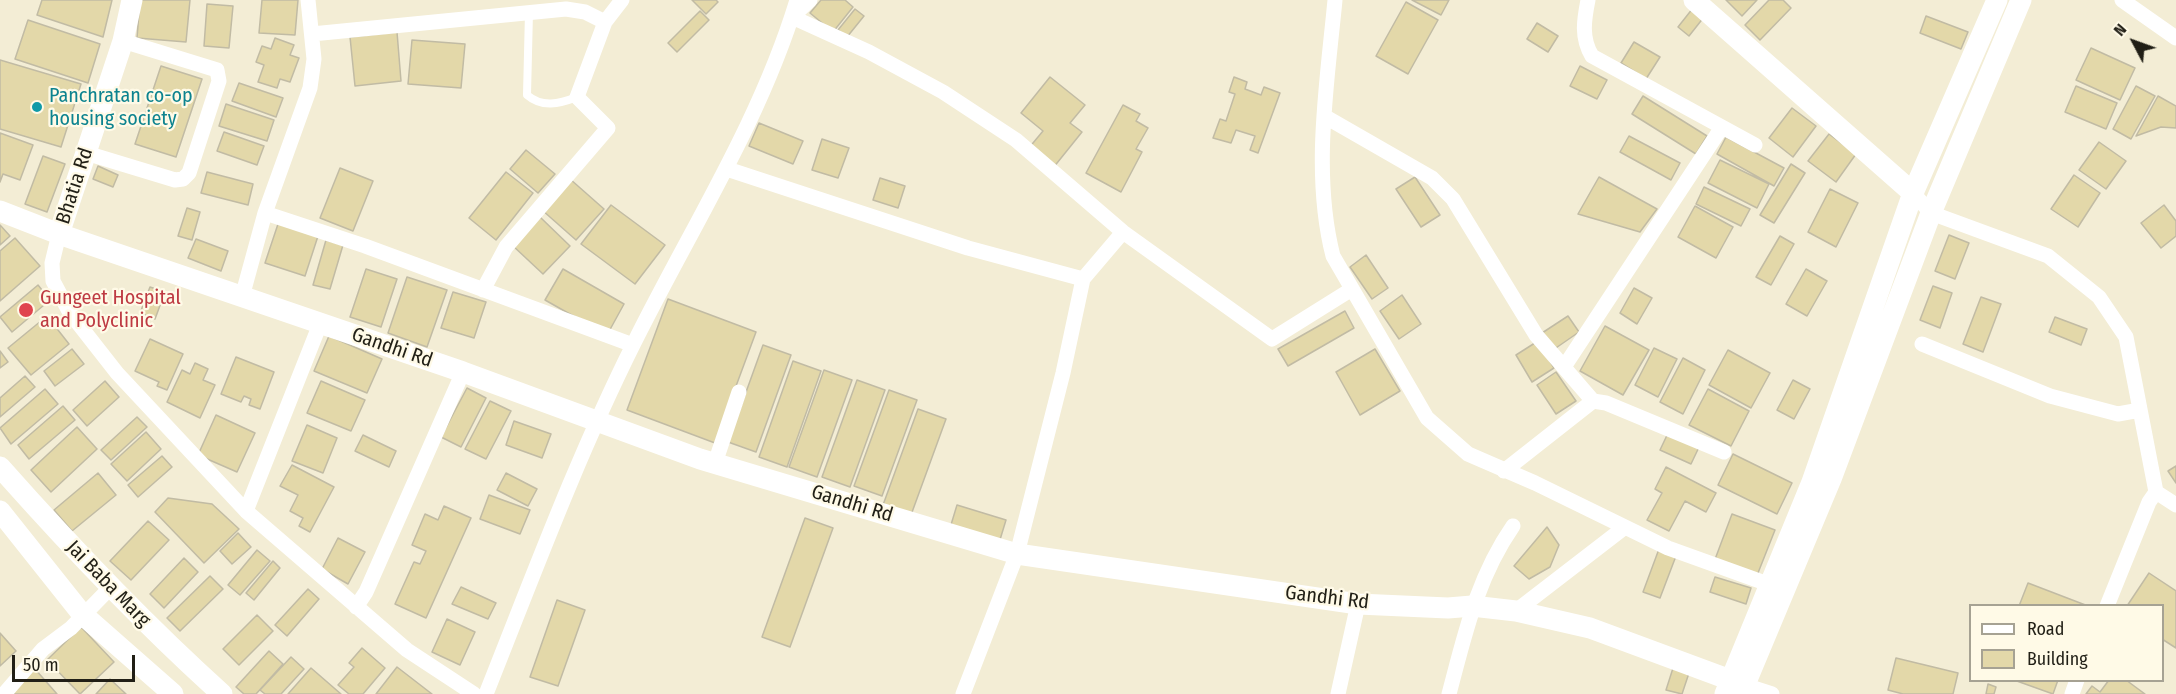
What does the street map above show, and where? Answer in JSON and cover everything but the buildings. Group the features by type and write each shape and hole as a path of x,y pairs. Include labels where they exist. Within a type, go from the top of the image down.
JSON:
{"street":[{"name":"Bhatia Rd","path":"59,234 123,41 132,0"},
{"path":"242,297 265,213 310,88 314,58 308,0"},
{"path":"483,290 506,247 608,129 577,97 604,22 622,0"},
{"path":"486,694 596,422 670,270 727,169 792,17 797,0"},
{"path":"792,17 810,0"},
{"path":"1335,0 1324,116 1324,210 1327,232 1333,256 1427,418 1468,454 1668,548 1768,584"},
{"path":"1588,0 1584,22 1585,45 1592,56 1755,145"},
{"path":"1694,0 1913,193 1931,213 2048,256 2099,297 2126,337 2156,492 2176,505"},
{"path":"1735,688 1768,584 1812,482 1913,193 1997,0"},
{"path":"1735,688 1831,479 1931,213 2021,0"},
{"path":"2122,0 2176,38"},
{"path":"312,34 566,9 585,12 604,22"},
{"path":"792,17 869,52 943,92 1016,140 1124,232 1272,339 1352,289"},
{"path":"86,153 175,180 183,179 189,173 219,81 217,70 123,41"},
{"path":"1324,116 1432,178 1453,199 1536,335 1593,401 1606,403 1724,452"},
{"path":"1564,367 1722,127"},
{"path":"727,169 968,248 1083,279"},
{"name":"Gandhi Rd","path":"0,211 59,234 463,372 714,463 1017,554 1358,604 1448,608 1472,606 1516,611 1590,628 1735,688"},
{"path":"265,213 633,345"},
{"path":"963,694 1017,554 1063,373 1083,279 1124,232"},
{"path":"59,234 52,263 53,281 70,313 117,373 246,511 407,650 474,694"},
{"path":"246,511 320,324"},
{"path":"1922,344 2050,396 2118,414 2140,410"},
{"path":"356,608 366,592 463,372"},
{"path":"714,463 739,392"},
{"path":"1504,471 1593,401"},
{"name":"Jai Baba Marg","path":"0,466 69,545 175,651 222,694"},
{"path":"2108,604 2149,502 2156,492"},
{"name":"Jai Baba Marg","path":"0,511 82,614 173,694"},
{"path":"1449,694 1472,606 1485,573 1513,526"},
{"path":"1516,611 1625,527"},
{"path":"4,694 43,649 71,628 82,614 111,587"},
{"path":"1338,694 1358,604"},
{"path":"1735,688 1772,694"}],"lane":[{"path":"529,11 527,95 543,103 557,104 577,97"}],"place":[{"name":"Panchratan co-op housing society","path":"37,107"},
{"name":"Gungeet Hospital and Polyclinic","path":"26,310"}]}
